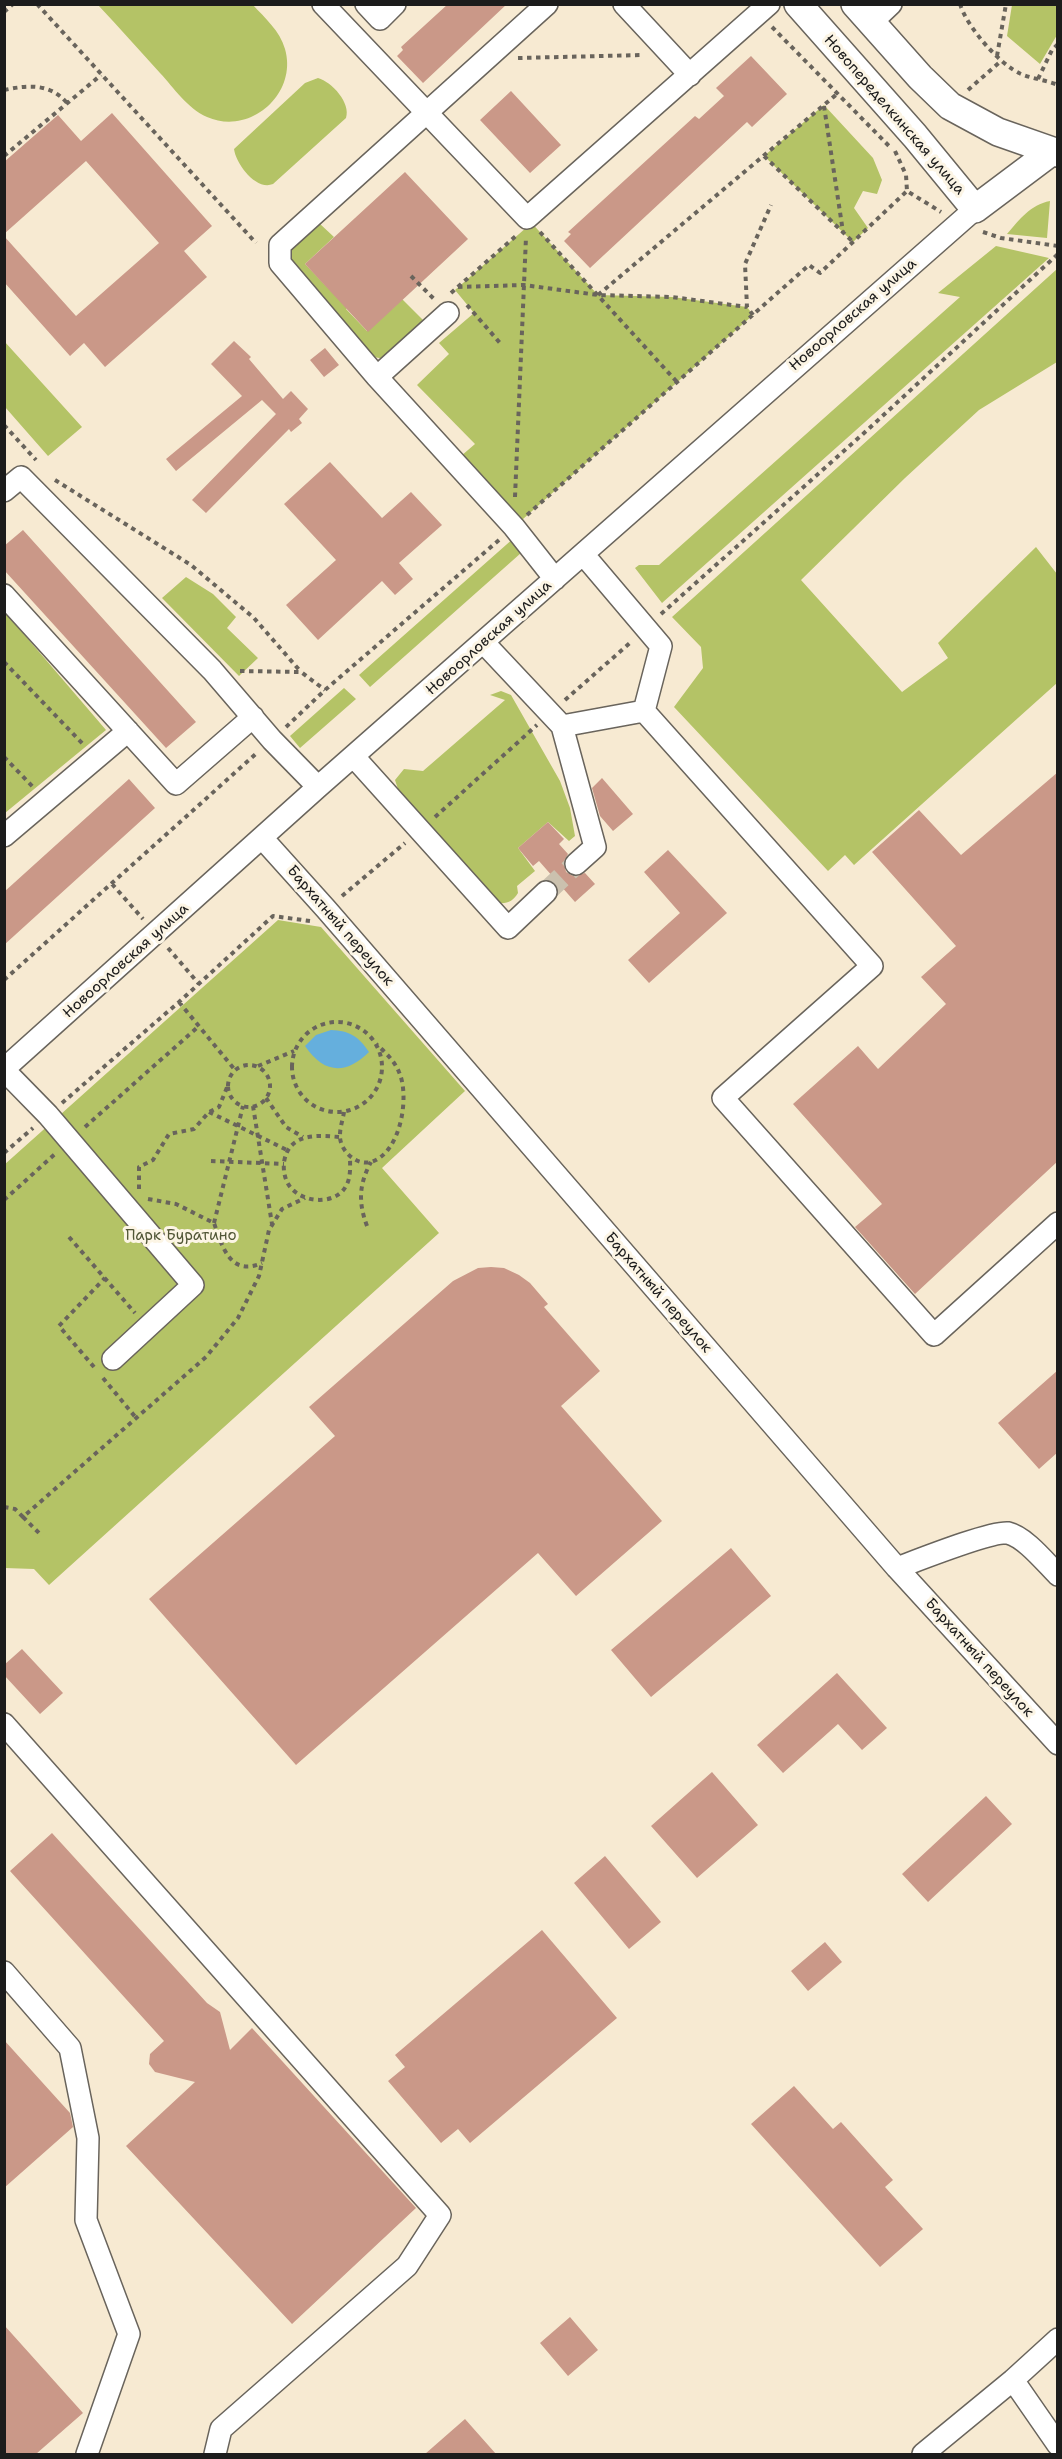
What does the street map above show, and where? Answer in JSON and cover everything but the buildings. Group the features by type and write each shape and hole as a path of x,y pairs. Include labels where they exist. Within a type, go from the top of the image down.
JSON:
{"main road":[{"name":"Новопеределкинская улица","path":"798,4 915,136 966,216 1054,153"},
{"name":"Новопеределкинская улица","path":"863,14 950,106 998,132 1054,153"}],"street":[{"path":"323,4 425,113 524,226 765,9"},
{"path":"366,4 380,19 395,4"},
{"path":"547,4 280,244 280,263 376,377 514,527 555,579"},
{"path":"624,4 690,75"},
{"path":"863,14 891,4"},
{"name":"Новоорловская улица","path":"7,1062 263,839 318,787 354,758 966,216"},
{"path":"376,377 448,313"},
{"path":"4,491 21,477 212,670 318,787"},
{"path":"583,554 661,646 645,711"},
{"path":"4,595 176,784 253,717"},
{"path":"483,642 562,726 595,847 576,864"},
{"path":"562,726 645,711"},
{"path":"645,711 872,966 723,1098 934,1335 1058,1222"},
{"path":"4,836 128,731"},
{"path":"354,758 508,928 546,892"},
{"name":"Бархатный переулок","path":"263,839 350,936 897,1568 1058,1744"},
{"path":"7,1062 69,1141 193,1285 103,1368"},
{"path":"897,1568 983,1538 1007,1533 1028,1545 1058,1575"},
{"path":"4,1724 440,2215 407,2266 220,2429 215,2454"},
{"path":"4,1972 70,2048 88,2138 86,2220 129,2334 87,2454"},
{"path":"923,2454 1013,2380 1058,2339"},
{"path":"1013,2380 1058,2445"}],"path":[{"path":"4,12 13,4"},
{"path":"37,4 256,243"},
{"path":"960,4 963,14 975,30 997,56 1012,69 1058,85"},
{"path":"997,56 1006,4"},
{"path":"765,9 837,94 896,152 906,175 907,191"},
{"path":"1038,79 1058,44"},
{"path":"487,58 671,54"},
{"path":"4,156 100,75"},
{"path":"4,90 36,86 50,89 67,103"},
{"path":"598,295 837,94"},
{"path":"824,105 843,232"},
{"path":"764,156 853,242"},
{"path":"907,191 966,216 1000,238 1058,246"},
{"path":"514,527 809,265 820,273 907,191"},
{"path":"753,315 747,307 745,264 771,205"},
{"path":"514,527 524,285 524,226"},
{"path":"524,226 456,289 524,285 598,295 672,297 747,307"},
{"path":"524,226 598,295 676,382"},
{"path":"411,276 448,313"},
{"path":"474,313 500,343"},
{"path":"51,477 191,566 254,618 302,672 325,690"},
{"path":"4,662 96,758"},
{"path":"212,670 302,672"},
{"path":"4,757 47,800"},
{"path":"179,1002 235,1070"},
{"path":"367,1226 360,1193 363,1177 371,1161 385,1152 401,1124 404,1108 400,1074 392,1059 365,1031 352,1024 337,1022 322,1024 309,1031 294,1051 291,1071 295,1085 303,1098 315,1107 329,1112 344,1112 358,1107 370,1098 378,1086 382,1071 381,1056 375,1043"},
{"path":"4,1200 199,1026"},
{"path":"214,1223 176,1204 148,1200 139,1190 139,1167 153,1160 169,1134 194,1129 208,1112 219,1107 235,1070 251,1065 257,1066 294,1051"},
{"path":"228,1084 230,1095 237,1104 258,1106 266,1098 270,1088 268,1077 257,1066"},
{"path":"266,1098 286,1127 304,1137"},
{"path":"243,1106 214,1223 230,1260 240,1266 254,1267 262,1263"},
{"path":"253,1106 272,1225"},
{"path":"208,1112 287,1150"},
{"path":"344,1112 339,1137 356,1161 371,1161"},
{"path":"339,1137 304,1137 294,1142 287,1150 284,1164 285,1177 292,1189 305,1198 321,1200 337,1197 347,1185 350,1155"},
{"path":"211,1161 284,1164"},
{"path":"23,1517 206,1357 238,1318 260,1276 272,1225 282,1209 305,1198"},
{"path":"69,1236 138,1316"},
{"path":"105,1278 59,1326 103,1368 137,1419"},
{"path":"4,1507 15,1509 40,1534"}],"green space":[{"path":"98,5 253,5 272,25 283,42 287,66 284,81 277,95 267,107 254,116 239,121 223,121 207,117 181,97"},
{"path":"1012,5 1057,5 1057,35 1040,64 1007,36"},
{"path":"318,78 329,84 339,94 346,106 346,118 273,184 260,184 243,169 234,149 305,83"},
{"path":"824,105 873,158 882,180 877,194 863,191 854,208 868,228 853,242 764,156"},
{"path":"1050,201 1047,238 1007,234 1031,209"},
{"path":"527,218 598,295 672,297 747,307 753,315 514,527 454,462 475,444 417,385 449,354 439,343 474,313 455,290 527,227"},
{"path":"319,223 334,237 305,264 330,290 359,296 346,309 367,331 402,299 427,324 384,359 369,356 291,266 291,249"},
{"path":"996,246 1049,258 662,603 635,568 639,565 659,565 960,297 938,293"},
{"path":"1057,269 1057,362 979,410 905,478 801,580 902,692 948,658 938,643 1036,547 1057,574 1057,683 854,865 845,855 828,871 674,707 703,668 701,647 672,617"},
{"path":"4,341 82,427 48,456 5,407"},
{"path":"515,537 521,553 370,687 359,675"},
{"path":"186,577 213,594 236,617 227,628 258,658 239,676 162,598"},
{"path":"4,611 106,730 5,813 4,813"},
{"path":"344,688 356,699 300,748 290,736"},
{"path":"501,691 511,695 560,781 570,808 575,836 569,841 548,822 518,848 535,871 517,886 518,893 514,898 498,903 399,792 395,780 404,769 423,771 505,700 490,695"},
{"name":"Парк Буратино","path":"278,920 321,927 465,1091 382,1168 439,1233 49,1585 34,1569 5,1568 4,1165"}],"water":[{"path":"331,1030 353,1035 369,1052 344,1068 328,1066 320,1062 305,1046 316,1035"}],"tunnel":[{"path":"546,892 576,864"}]}
